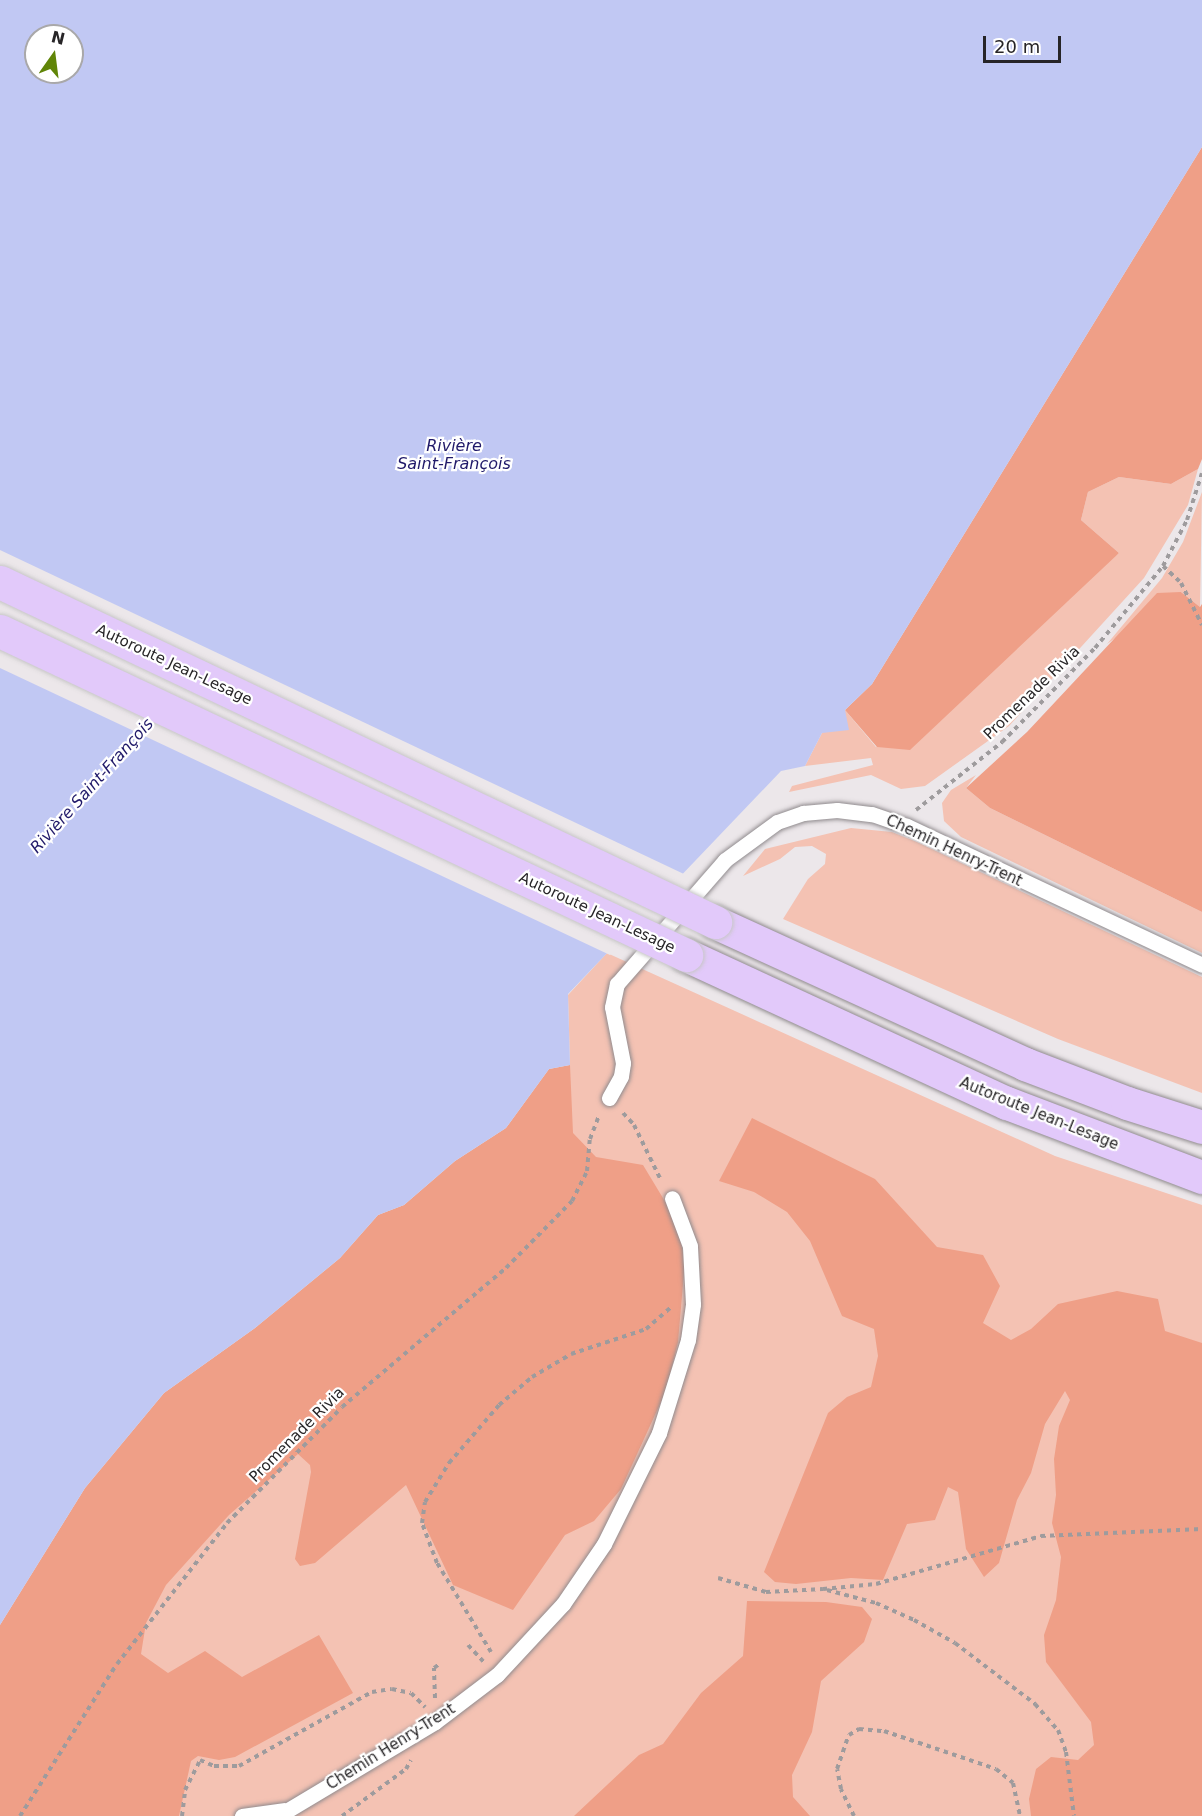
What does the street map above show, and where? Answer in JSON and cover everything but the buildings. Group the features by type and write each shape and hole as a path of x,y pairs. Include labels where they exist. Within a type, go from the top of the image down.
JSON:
{"highway":[{"name":"Autoroute Jean-Lesage","path":"0,582 716,922 1017,1061 1110,1097 1202,1127"},
{"name":"Autoroute Jean-Lesage","path":"0,631 686,955 1007,1103 1202,1177"}],"lane":[{"name":"Chemin Henry-Trent","path":"609,1098 621,1076 623,1063 612,1007 617,984 725,860 777,822 803,813 837,810 872,814 907,826 1202,965"},
{"name":"Chemin Henry-Trent","path":"242,1816 281,1813 430,1726 502,1670 534,1638 585,1572 644,1466 680,1371 693,1287 690,1246 672,1198"}],"path":[{"name":"Promenade Rivia","path":"907,826 919,805 1002,742 1051,695 1163,566 1187,520 1202,473"},
{"path":"1163,566 1181,583 1202,625"},
{"name":"Promenade Rivia","path":"20,1816 117,1664 227,1523 342,1407 506,1269 572,1201 587,1171 596,1121 609,1098"},
{"path":"609,1098 634,1125 661,1180"},
{"path":"502,1670 459,1606 436,1563 422,1524 425,1502 449,1463 499,1405 532,1377 571,1354 646,1329 693,1287"},
{"path":"718,1578 766,1592 823,1589 886,1581 1041,1536 1202,1529"},
{"path":"823,1589 876,1603 914,1620 955,1643 1020,1690 1058,1730 1066,1752 1074,1816"},
{"path":"342,1816 406,1769 430,1726 434,1668 438,1665"},
{"path":"182,1816 185,1791 200,1760 214,1766 239,1766 372,1692 392,1689 411,1694 430,1726"},
{"path":"854,1816 841,1789 837,1769 849,1735 858,1729 884,1731 996,1769 1013,1783 1020,1816"}],"shaded area":[{"path":"1202,147 1202,459 1198,469 1171,484 1119,477 1088,492 1081,520 1119,553 910,750 877,747 845,710 872,684"},
{"path":"1198,469 1188,505 1144,578 1009,726 925,786 901,789 871,775 789,792 792,786 873,765 871,758 805,766 822,733 845,710 876,747 1119,553 1081,520 1088,492 1119,477 1171,484"},
{"path":"1202,492 1200,607 1181,592 1107,644 1162,578 1183,542"},
{"path":"1181,592 1200,607 1202,604 1202,912 990,808 966,788 1027,732 1157,593"},
{"path":"976,775 966,788 990,808 1202,912 1202,953 961,837 944,821 942,803 951,790"},
{"path":"851,828 892,832 917,842 1202,977 1202,1093 1058,1039 783,919 808,879 825,864 826,854 812,846 795,847 780,859 743,876 765,849"},
{"path":"607,953 1055,1156 1202,1205 1202,1816 0,1816 0,1625 570,1065 568,995"},
{"path":"570,1065 573,1133 596,1157 643,1165 675,1218 685,1261 678,1342 666,1391 621,1489 594,1521 565,1535 513,1610 453,1585 406,1485 315,1563 300,1566 295,1559 311,1472 310,1465 298,1454 229,1515 166,1585 146,1623 141,1654 168,1673 205,1651 242,1677 319,1635 353,1693 235,1757 219,1760 198,1756 191,1761 179,1816 0,1816 0,1625 85,1488 164,1393 255,1328 340,1258 378,1215 404,1205 455,1161 506,1128 549,1069"},
{"path":"752,1118 875,1179 937,1247 983,1255 1000,1286 983,1323 1011,1340 1031,1329 1058,1304 1117,1291 1158,1299 1165,1331 1202,1343 1202,1816 1031,1816 1029,1799 1036,1769 1051,1757 1078,1760 1094,1745 1091,1722 1046,1662 1044,1635 1056,1600 1061,1557 1052,1523 1056,1495 1054,1459 1059,1426 1070,1400 1065,1391 1045,1424 1031,1473 1017,1500 999,1563 984,1577 966,1549 958,1492 948,1487 935,1520 907,1524 883,1580 851,1578 796,1584 775,1582 764,1572 828,1413 847,1397 871,1387 878,1356 874,1329 842,1316 810,1241 787,1212 754,1192 719,1181"},
{"path":"747,1601 826,1602 862,1607 872,1619 864,1642 821,1681 812,1732 792,1775 793,1797 810,1816 574,1816 639,1755 663,1744 701,1693 743,1656"}],"water":[{"name":"Rivière Saint-François","path":"0,0 1202,0 1202,147 872,684 845,710 849,730 822,733 805,766 781,771 568,994 570,1065 549,1069 506,1128 455,1161 404,1205 378,1215 340,1258 255,1328 164,1393 85,1488 0,1625"}],"pier":[{"path":"0,550 686,875 610,955 0,668"}]}
